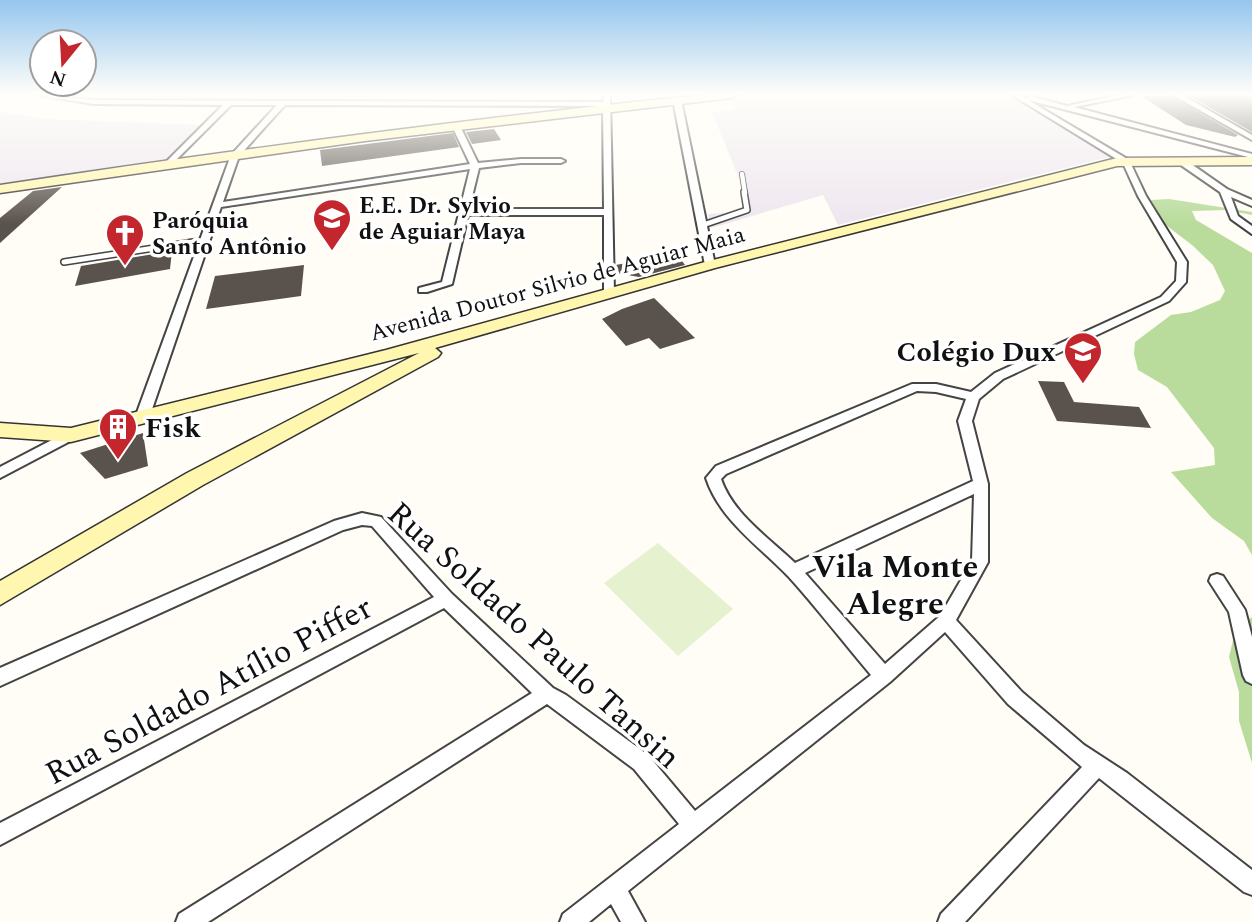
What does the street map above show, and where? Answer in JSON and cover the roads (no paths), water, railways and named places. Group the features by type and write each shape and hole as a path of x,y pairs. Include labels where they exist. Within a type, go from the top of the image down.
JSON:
{"main road":[{"path":"0,189 369,138"},
{"name":"Avenida Doutor Silvio de Aguiar Maia","path":"0,430 71,435 394,363 469,334 710,265 1126,162 1252,158"},
{"path":"0,594 394,363"}],"street":[{"path":"168,164 194,138"},
{"path":"142,418 235,155 251,138"},
{"path":"422,290 447,284 475,166 461,138"},
{"path":"607,138 609,293"},
{"path":"685,138 710,265"},
{"path":"965,421 973,397 999,376 1165,299 1181,282 1182,262 1142,196 1126,162 1087,138"},
{"path":"1180,138 1252,158"},
{"path":"218,205 475,166 521,161 561,161"},
{"path":"1181,161 1224,191 1252,203"},
{"path":"1224,191 1234,217 1252,231"},
{"path":"464,212 607,212"},
{"path":"884,676 793,571 728,507 715,488 713,478 721,470 916,387 973,397"},
{"path":"571,922 884,676 946,621 980,562 981,484 965,421 952,392"},
{"path":"0,473 71,435"},
{"path":"793,571 981,484"},
{"name":"Rua Soldado Paulo Tansin","path":"0,677 339,525 362,519 376,521 446,599 546,694 641,762 694,826"},
{"path":"1217,581 1237,610 1252,675"},
{"name":"Rua Soldado Atílio Piffer","path":"0,834 446,599"},
{"path":"946,621 1015,698 1077,752 1120,780 1252,884"},
{"path":"187,922 546,694"},
{"path":"949,922 1097,765"},
{"path":"614,888 634,922"}],"lane":[{"path":"703,225 747,210 742,174"},
{"path":"64,262 206,240"}],"place":[{"name":"E.E. Dr. Sylvio de Aguiar Maya","path":"332,252"},
{"name":"Paróquia Santo Antônio","path":"125,267"},
{"name":"Colégio Dux","path":"1083,385"},
{"name":"Fisk","path":"118,461"}],"district":[{"name":"Vila Monte Alegre","path":"895,584"}]}
